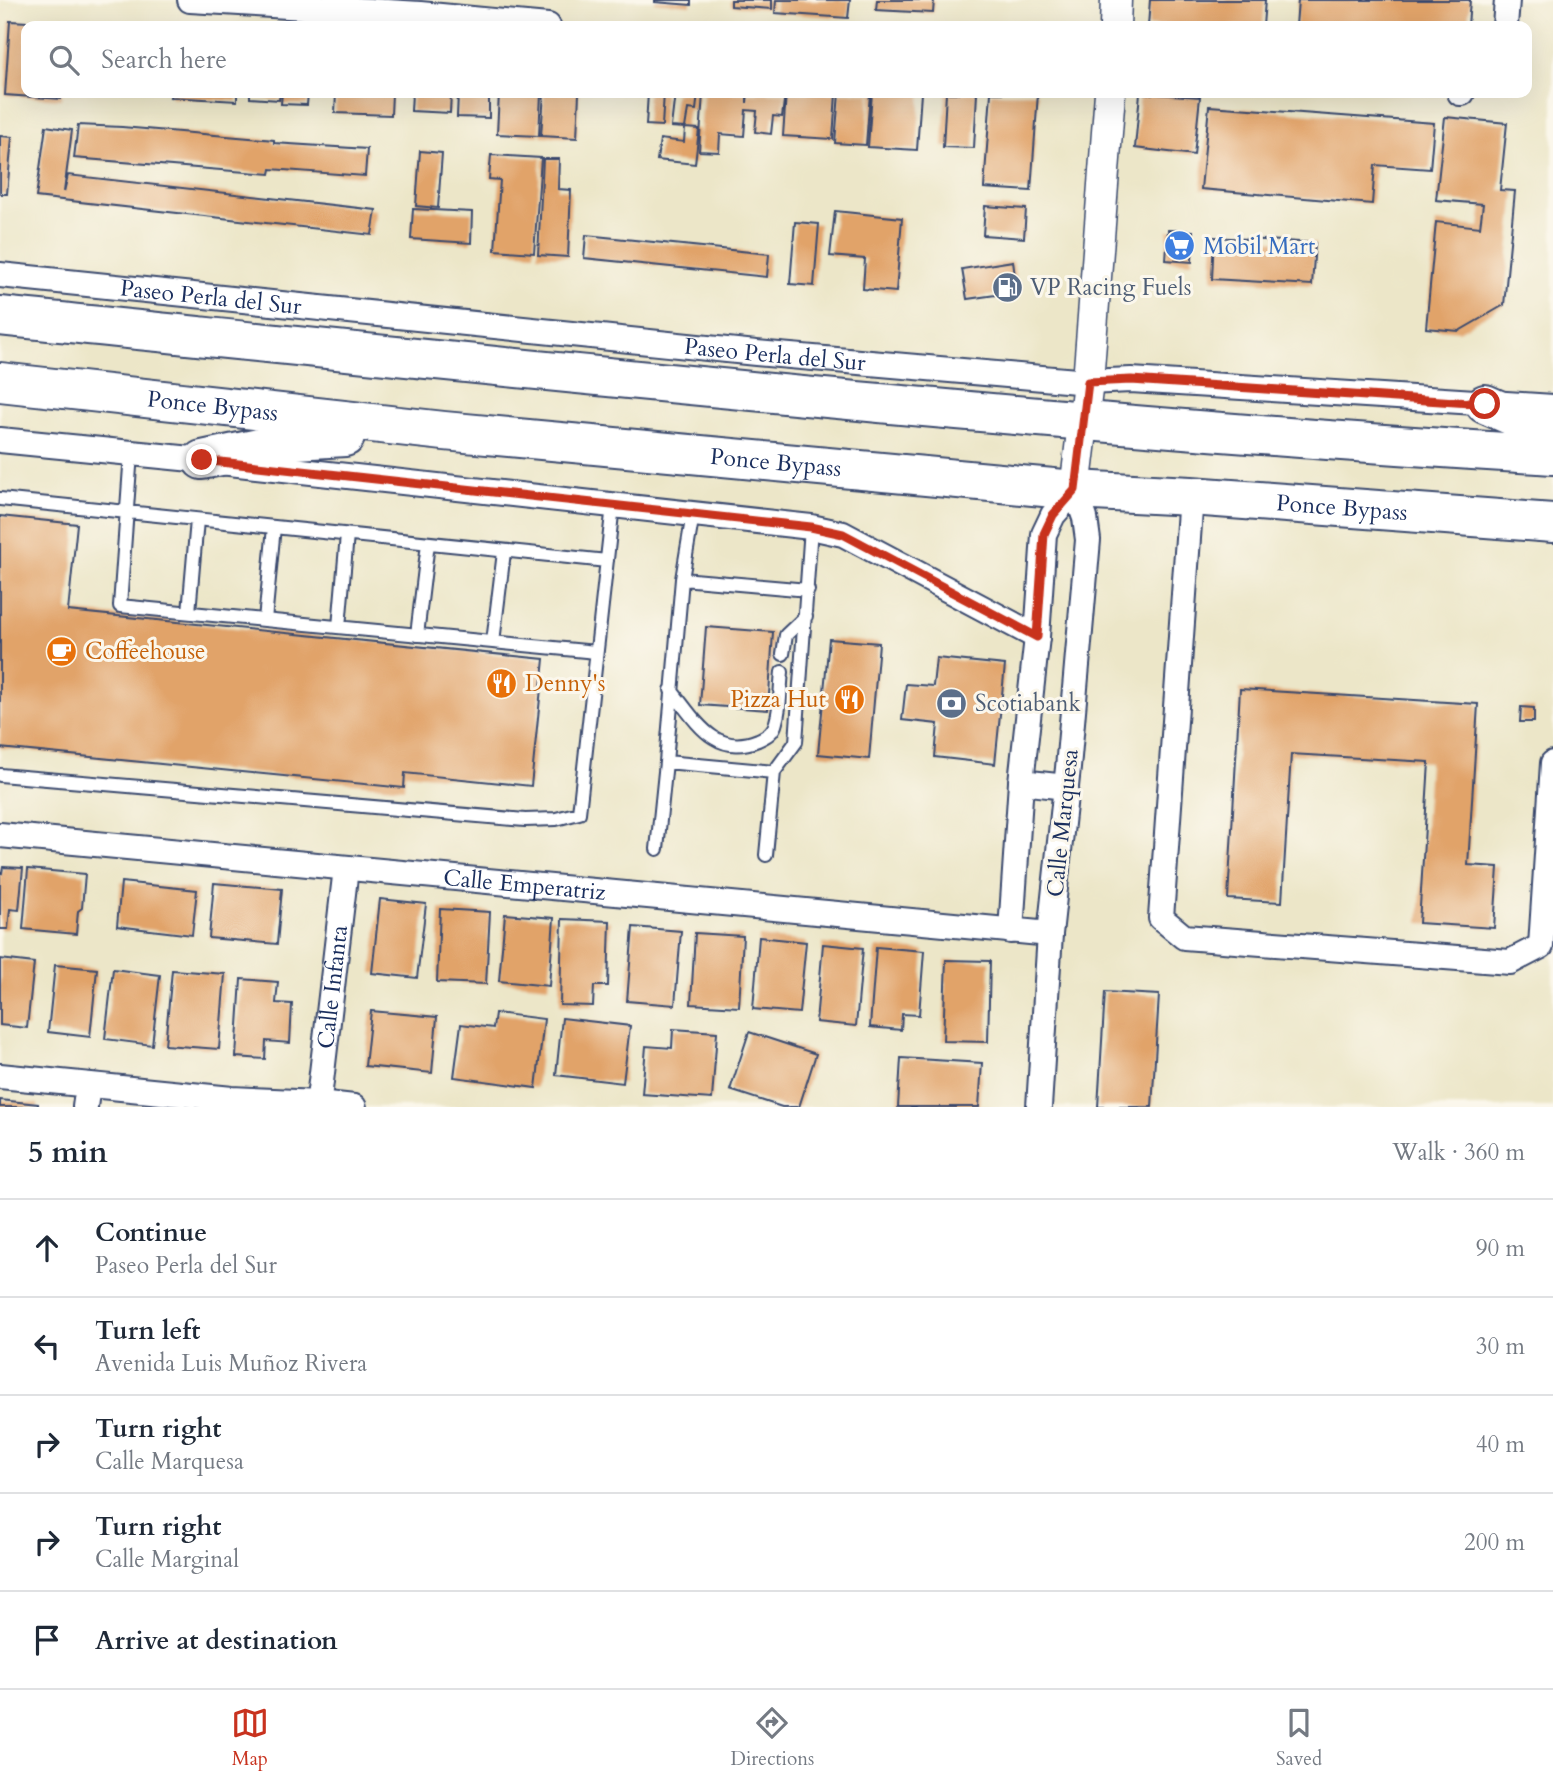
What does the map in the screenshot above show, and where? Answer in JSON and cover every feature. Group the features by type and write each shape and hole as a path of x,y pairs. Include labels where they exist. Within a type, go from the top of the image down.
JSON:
{"highway":[{"path":"0,316 1083,421 1394,446 1553,455"},
{"name":"Ponce Bypass","path":"0,382 444,431 1075,490 1553,523"},
{"path":"1485,404 1553,434"},
{"path":"202,460 296,440 444,431"}],"street":[{"path":"190,0 421,7 515,21"},
{"path":"1115,21 1116,0"},
{"path":"1505,21 1507,0"},
{"path":"1075,490 1088,382 1110,98"},
{"name":"Paseo Perla del Sur","path":"0,275 756,353 1088,382 1131,380 1553,407"},
{"path":"0,440 811,527 843,534 1037,637"},
{"name":"Calle Marquesa","path":"1011,931 1021,782 1037,637 1044,534 1053,515 1075,490 1085,518 1088,540 1050,934 1039,1107"},
{"path":"1191,496 1161,918 1184,937 1510,962 1541,946 1553,763"},
{"path":"1021,782 1066,787"},
{"name":"Calle Emperatriz","path":"0,835 1050,934"},
{"name":"Calle Infanta","path":"318,1105 346,868"},
{"path":"0,1076 86,1096 232,1099 354,1107"}],"lane":[{"path":"131,453 120,606 596,652"},
{"path":"0,499 607,561"},
{"path":"0,775 526,820 556,819 579,813 613,505"},
{"path":"657,849 682,579 693,514"},
{"path":"189,612 197,520"},
{"path":"265,620 274,527"},
{"path":"766,855 774,772 796,742 811,527"},
{"path":"339,627 347,535"},
{"path":"417,635 428,543"},
{"path":"493,642 504,552"},
{"path":"682,579 807,590"},
{"path":"783,653 786,635 806,616"},
{"path":"671,690 715,740 730,744 750,744 768,736 776,723 782,672"},
{"path":"666,762 774,772"}],"building":[{"path":"691,0 691,5 655,2"},
{"path":"731,0 772,0 772,9 731,6"},
{"path":"776,0 850,0 848,18 775,13"},
{"path":"877,0 934,0 933,13 876,10"},
{"path":"1150,0 1265,0 1263,21 1148,21"},
{"path":"1298,0 1470,0 1468,21 1296,21"},
{"path":"10,21 21,22 21,96 5,95"},
{"path":"187,98 237,98 237,101"},
{"path":"282,98 308,98 307,105 281,104"},
{"path":"336,98 392,98 391,115 335,113"},
{"path":"412,98 451,98 450,113 411,111"},
{"path":"458,98 489,98 489,118 457,117"},
{"path":"499,98 541,98 539,136 497,134"},
{"path":"544,98 579,98 577,138 541,136"},
{"path":"648,98 664,98 662,126 646,125"},
{"path":"674,98 697,98 696,110 688,109 685,128 671,127"},
{"path":"703,98 747,98 747,103 748,98 784,98 782,117 773,116 771,134 755,132 757,111 746,110 744,136 720,134 719,152 699,151"},
{"path":"786,98 836,98 833,139 783,136"},
{"path":"839,98 870,98 866,145 835,143"},
{"path":"872,98 921,98 917,150 868,147"},
{"path":"946,98 977,98 974,148 943,147"},
{"path":"991,98 1038,98 1031,191 984,188"},
{"path":"1140,98 1200,98 1194,155 1135,148"},
{"path":"1209,106 1434,123 1430,169 1375,165 1372,204 1201,189"},
{"path":"1445,117 1507,123 1500,190 1515,191 1504,305 1459,331 1426,328 1436,222 1480,227 1483,204 1436,200"},
{"path":"78,125 367,149 365,176 271,169 270,174 74,158"},
{"path":"46,126 72,130 64,192 68,175 376,210 372,235 36,197"},
{"path":"685,128 699,129 695,164 657,160 660,139 684,142"},
{"path":"0,136 12,137 7,194 0,194"},
{"path":"420,151 442,153 438,208 416,206"},
{"path":"491,155 541,158 534,253 495,250 500,180 489,179"},
{"path":"543,159 559,159 558,189 571,190 568,257 538,255"},
{"path":"985,206 1026,209 1024,238 983,235"},
{"path":"413,209 472,212 471,243 411,239"},
{"path":"835,211 902,218 896,292 863,289 865,259 830,256"},
{"path":"795,222 819,224 814,286 790,284"},
{"name":"Mobil Mart","path":"1168,230 1193,231 1192,262 1166,260"},
{"path":"586,235 769,254 767,277 584,258"},
{"path":"1214,237 1315,243 1312,285 1212,279"},
{"path":"1013,261 1017,292 967,299 962,269"},
{"path":"0,516 77,524 68,611 544,659 531,786 405,773 404,788 0,748"},
{"path":"706,627 773,632 768,710 700,705"},
{"name":"Pizza Hut","path":"829,639 879,643 869,759 818,754"},
{"name":"Scotiabank","path":"936,658 1005,665 995,764 935,757 938,724 902,720 906,684 933,686"},
{"path":"1240,689 1478,704 1468,865 1498,867 1494,928 1419,923 1429,762 1291,754 1282,902 1228,899"},
{"path":"1521,707 1534,708 1534,722 1520,722"},
{"path":"3,867 23,868 19,910 10,909 8,929 0,929 0,872 2,873"},
{"path":"28,869 85,874 76,934 23,929"},
{"path":"121,882 197,890 192,935 117,926"},
{"path":"214,883 282,889 277,944 209,938"},
{"path":"380,899 426,904 417,978 372,973"},
{"path":"440,909 490,912 486,984 437,982"},
{"path":"505,914 554,918 549,986 499,981"},
{"path":"562,919 610,921 608,986 594,986 593,1006 560,1005"},
{"path":"633,927 681,931 675,1005 627,1001"},
{"path":"695,933 743,936 739,1007 691,1004"},
{"path":"759,937 806,942 799,1013 753,1009"},
{"path":"823,944 863,948 856,1026 816,1022"},
{"path":"876,947 924,951 919,1015 902,1014 901,1030 870,1027"},
{"path":"0,959 34,963 27,1028 0,1025"},
{"path":"946,960 990,961 988,1042 943,1041"},
{"path":"55,965 97,969 90,1037 48,1032"},
{"path":"113,969 160,975 152,1045 105,1039"},
{"path":"172,970 225,974 219,1049 165,1045"},
{"path":"241,979 278,982 276,1003 292,1004 290,1043 266,1041 265,1059 236,1057"},
{"path":"1105,992 1159,995 1152,1107 1098,1107"},
{"path":"371,1011 437,1017 432,1073 365,1066"},
{"path":"495,1013 544,1019 536,1088 454,1077 461,1024 493,1028"},
{"path":"562,1018 630,1026 623,1083 556,1075"},
{"path":"673,1029 717,1032 712,1099 642,1094 646,1046 672,1048"},
{"path":"749,1032 816,1054 799,1107 782,1107 730,1090"},
{"path":"901,1058 982,1063 979,1107 898,1107"},
{"path":"0,1100 38,1104 38,1107 0,1107"}],"place":[{"name":"Mobil Mart","path":"1180,246"},
{"name":"VP Racing Fuels","path":"1007,287"},
{"name":"Coffeehouse","path":"62,651"},
{"name":"Denny's","path":"502,683"},
{"name":"Pizza Hut","path":"849,699"},
{"name":"Scotiabank","path":"952,703"}],"route":[{"path":"202,460 811,527 843,534 1037,637 1044,534 1053,515 1075,490 1088,382 1131,380 1485,404"}]}
